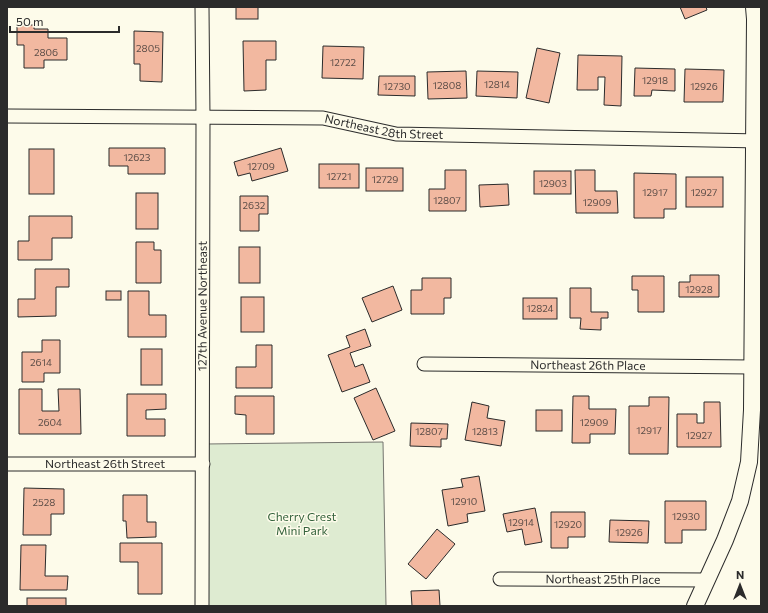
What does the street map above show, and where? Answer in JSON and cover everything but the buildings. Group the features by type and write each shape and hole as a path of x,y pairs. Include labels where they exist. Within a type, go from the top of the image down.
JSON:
{"street":[{"name":"127th Avenue Northeast","path":"202,7 202,606"},
{"path":"695,606 725,540 740,501 749,462 752,410 758,141 754,7"},
{"name":"Northeast 28th Street","path":"7,116 323,118 396,134 758,141"},
{"name":"Northeast 26th Place","path":"424,364 752,367"},
{"name":"Northeast 26th Street","path":"7,464 203,464"},
{"name":"Northeast 25th Place","path":"500,579 707,580"}],"green space":[{"name":"Cherry Crest Mini Park","path":"383,442 386,606 206,606 205,444"}]}
